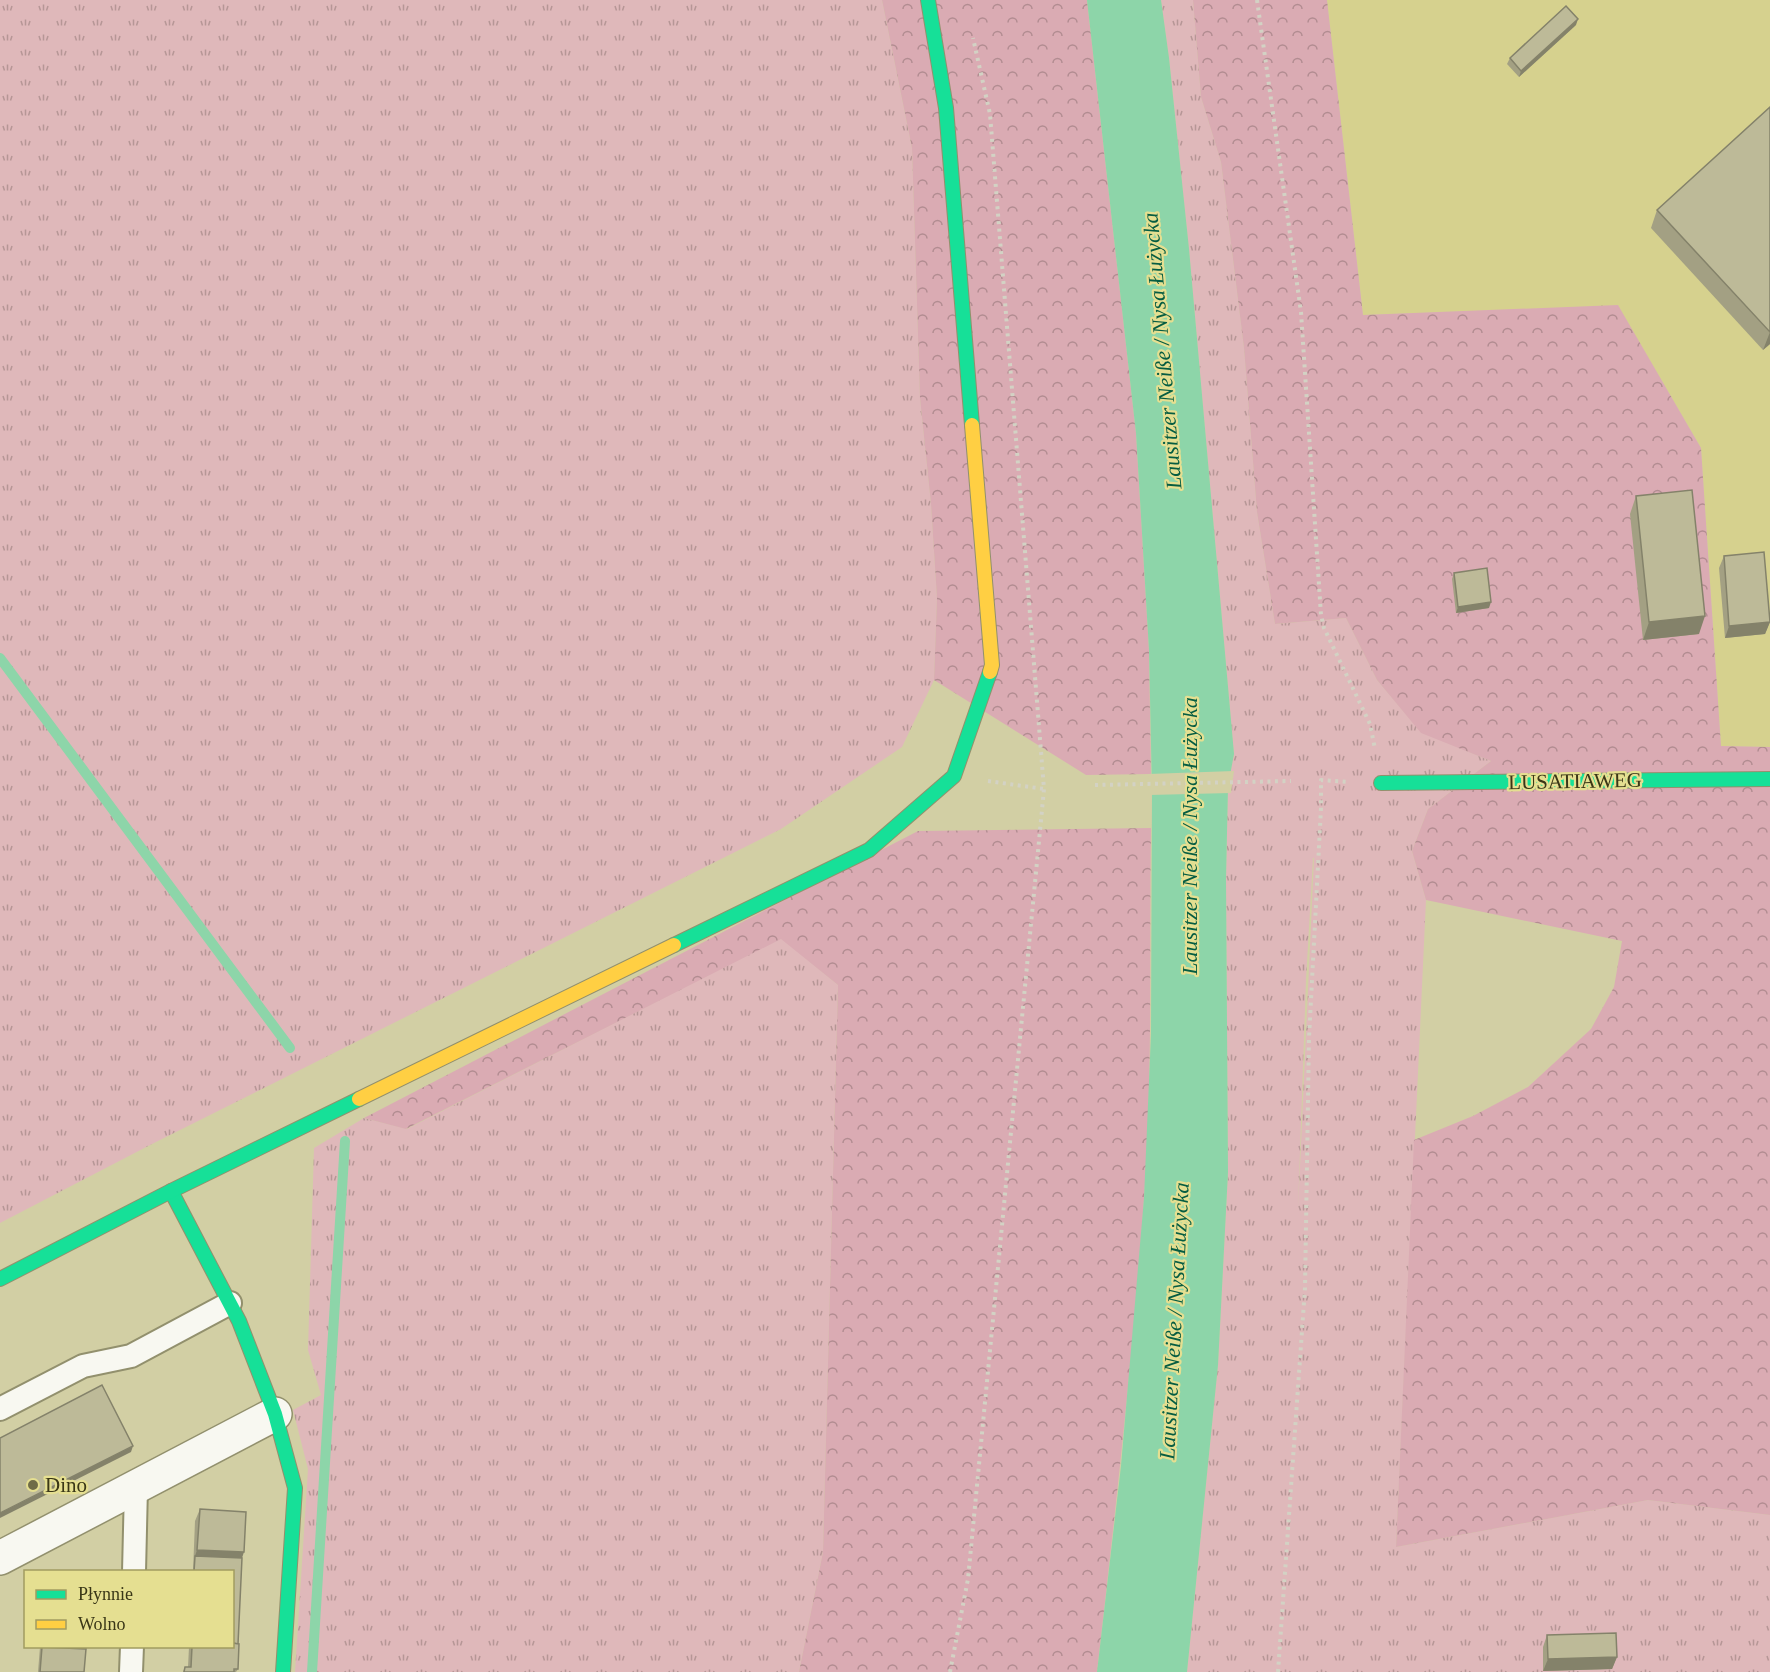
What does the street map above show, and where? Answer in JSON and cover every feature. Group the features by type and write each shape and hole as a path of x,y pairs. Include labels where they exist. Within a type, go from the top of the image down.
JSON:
{"street":[{"path":"0,1279 171,1191 869,850 954,776 992,665 946,108 928,0"},
{"name":"LUSATIAWEG","path":"1381,783 1770,779"},
{"path":"171,1191 240,1321 274,1414 295,1488 283,1672"},
{"path":"0,1558 274,1414"}],"lane":[{"path":"0,1409 84,1366 131,1356 230,1303"},
{"path":"134,1570 136,1487"},
{"path":"131,1672 132,1648"}],"path":[{"path":"1257,0 1300,312 1323,628 1370,724 1381,783 1320,780 1321,808 1309,1038 1305,1288 1278,1672"},
{"path":"950,1672 968,1579 1044,789 990,114 973,34"},
{"path":"954,776 1044,789"},
{"path":"1095,786 1291,781"}],"shaded area":[{"path":"1327,0 1770,0 1770,747 1721,746 1701,448 1618,306 1363,315"}],"green space":[{"path":"0,0 882,0 912,148 920,398 931,504 937,598 934,680 902,747 781,829 152,1144 0,1223"},
{"path":"882,0 1087,0 1136,433 1149,650 1151,774 1086,775 934,680 937,598 931,504 920,398 912,148"},
{"path":"1161,0 1193,0 1201,97 1221,162 1244,348 1257,512 1275,624 1346,618 1377,680 1421,732 1491,761 1428,809 1412,851 1426,900 1396,1547 1648,1500 1770,1515 1770,1672 1187,1672 1218,1365 1228,1172 1226,879 1228,786 1234,754 1189,249","holes":["1314,858 1298,1210 1306,980"]},
{"path":"1193,0 1327,0 1363,315 1618,305 1701,448 1721,746 1770,747 1770,1515 1648,1500 1396,1547 1414,1140 1473,1116 1528,1087 1591,1029 1614,987 1622,941 1426,900 1412,851 1428,809 1491,761 1421,733 1377,680 1346,618 1275,624 1257,512 1244,348 1221,162 1201,97"},
{"path":"1151,828 1150,1060 1147,1153 1129,1377 1097,1672 799,1672 823,1552 838,985 781,939 406,1129 364,1118 918,831"},
{"path":"781,938 838,985 823,1552 799,1672 295,1672 308,1469 293,1410 321,1395 308,1350 314,1148 364,1118 407,1129"}],"water":[{"name":"Lausitzer Neiße / Nysa Łużycka","path":"1087,0 1161,0 1189,249 1234,754 1228,786 1226,879 1228,1172 1218,1365 1187,1672 1097,1672 1121,1466 1144,1198 1151,1034 1152,791 1149,650 1136,433"}],"pier":[{"path":"1234,771 1231,793 1149,795 1148,774"}],"building":[{"path":"1566,6 1578,19 1521,71 1510,58"},
{"path":"1770,107 1770,332 1657,210"},
{"path":"1692,490 1705,616 1649,622 1636,496"},
{"path":"1764,552 1770,622 1729,626 1724,556"},
{"path":"1487,568 1491,602 1458,607 1454,573"},
{"name":"Dino","path":"102,1385 133,1446 0,1513 0,1438"},
{"path":"200,1509 246,1512 244,1552 197,1550"},
{"path":"195,1556 242,1558 238,1644 234,1643 234,1570 194,1570"},
{"path":"1616,1633 1617,1657 1548,1659 1547,1635"},
{"path":"234,1643 239,1644 238,1669 234,1669 234,1672 184,1672 185,1667 191,1667 192,1648 234,1648"},
{"path":"42,1648 86,1649 84,1672 40,1672"}],"waterway":[{"path":"0,658 290,1048"},
{"path":"312,1672 345,1141"}],"traffic: fast":[{"path":"928,0 946,108 972,425"},
{"path":"674,945 869,850 954,776 990,672"},
{"path":"1381,783 1770,779"},
{"path":"0,1279 171,1191 359,1099"},
{"path":"171,1191 239,1321 275,1414 295,1488 283,1672"}],"traffic: slow":[{"path":"972,425 992,665 990,672"},
{"path":"359,1099 674,945"}],"place":[{"name":"Dino","path":"33,1485"}]}
